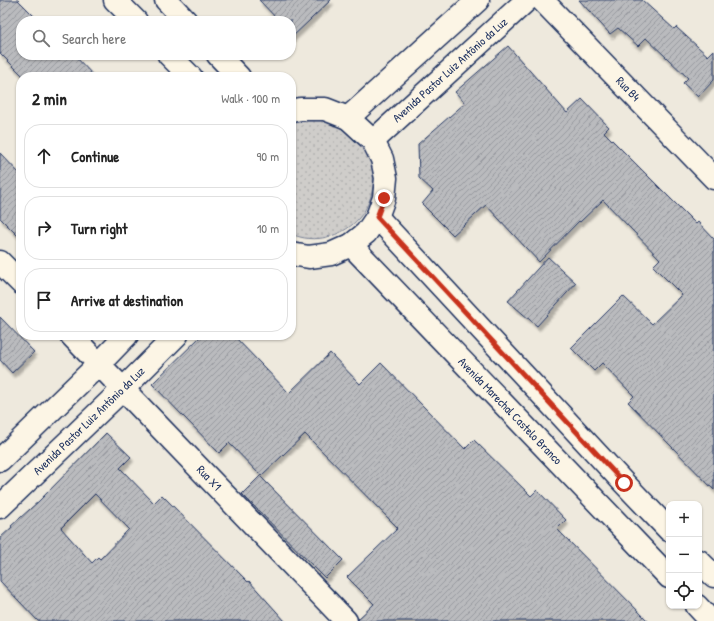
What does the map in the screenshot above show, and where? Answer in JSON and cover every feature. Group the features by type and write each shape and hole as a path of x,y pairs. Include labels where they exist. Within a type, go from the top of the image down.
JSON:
{"street":[{"path":"115,0 131,16"},
{"path":"166,0 181,16"},
{"path":"348,118 478,0"},
{"name":"Avenida Pastor Luiz Antônio da Luz","path":"373,141 527,0"},
{"name":"Rua B4","path":"542,0 714,178"},
{"path":"174,60 186,72"},
{"path":"223,60 235,72"},
{"path":"296,110 325,109 348,118 373,141 382,159 386,178 384,198 377,217 366,233 351,245 331,254 309,257 296,255"},
{"path":"377,217 666,527"},
{"name":"Avenida Marechal Castelo Branco","path":"351,245 666,574"},
{"path":"0,262 16,278"},
{"name":"Rua X1","path":"76,340 346,621"},
{"path":"0,460 122,340"},
{"name":"Avenida Pastor Luiz Antônio da Luz","path":"0,507 172,340"},
{"path":"702,564 714,576"},
{"path":"700,609 711,621"}],"shaded area":[{"path":"311,119 332,122 342,126 353,134 364,147 371,162 373,178 372,194 366,208 356,221 343,231 327,237 314,239 296,236 296,123"}],"building":[{"path":"0,0 18,0 34,16 16,16 16,60 79,60 90,72 19,72 0,53"},
{"path":"259,0 331,0 296,33 296,16 274,16"},
{"path":"579,0 642,0 674,29 676,27 708,56 714,50 714,80 698,97 683,83 688,78 646,38 638,46 618,28 610,34"},
{"path":"508,46 567,113 582,99 609,127 604,132 696,224 698,222 714,239 714,490 628,402 634,396 602,363 594,371 571,348 623,296 652,324 682,295 653,266 660,259 603,200 580,222 579,221 539,262 486,205 453,235 422,204 433,191 419,178 418,144 465,103 455,92"},
{"path":"0,153 16,170 16,234 0,218"},
{"path":"548,257 576,283 537,326 508,301"},
{"path":"0,317 16,333 16,340 22,340 34,352 12,373 0,360"},
{"path":"197,340 238,340 289,393 330,353 360,384 381,363 465,449 474,440 531,496 537,490 566,520 557,529 648,621 358,621 358,619 374,604 347,577 398,528 305,434 261,476 229,443 219,453 152,384"},
{"path":"106,433 131,457 120,468 154,503 162,495 248,582 249,581 285,621 38,621 0,581 0,538","holes":["95,494 129,529 100,559 98,557 92,563 61,528"]},
{"path":"260,476 343,560 325,578 242,494"}],"route":[{"path":"384,198 377,217 624,483"}]}
